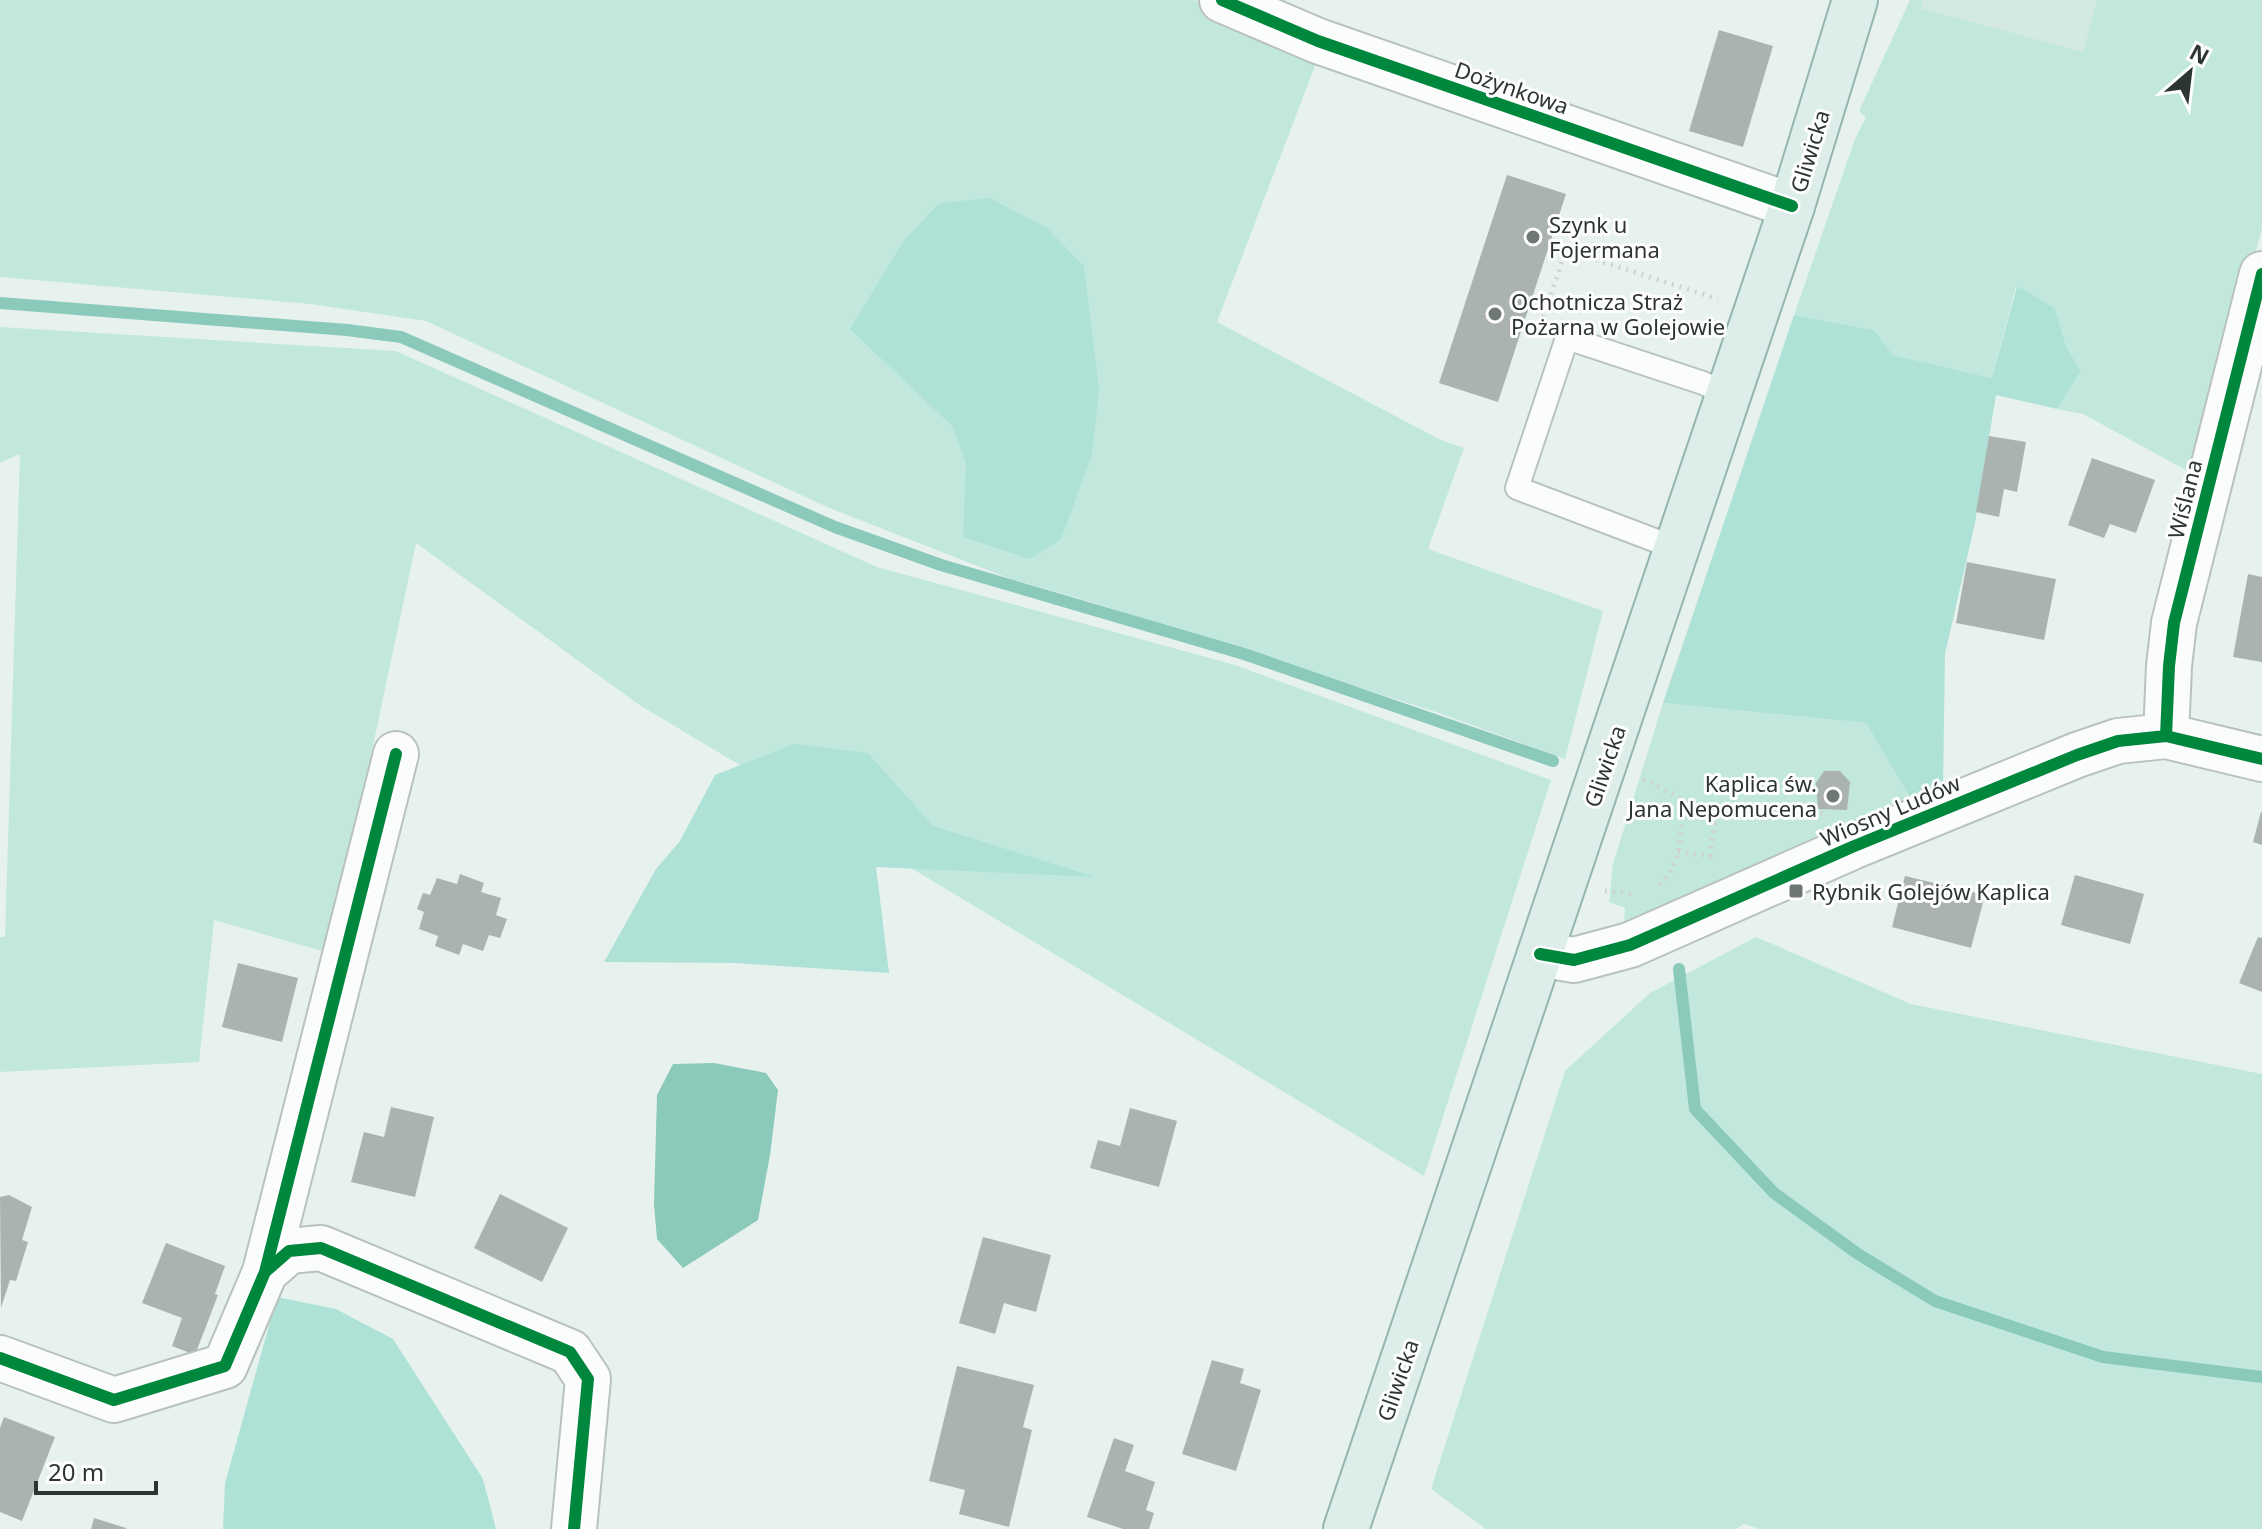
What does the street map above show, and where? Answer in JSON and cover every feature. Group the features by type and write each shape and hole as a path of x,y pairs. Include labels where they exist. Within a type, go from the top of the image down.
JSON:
{"main road":[{"name":"Gliwicka","path":"1346,1529 1678,549 1792,206 1855,0"}],"street":[{"name":"Dożynkowa","path":"1222,0 1318,41 1792,206"},
{"name":"Wiślana","path":"2166,736 2174,623 2262,274"},
{"name":"Wiosny Ludów","path":"1540,954 1574,960 1630,945 1852,847 2106,745 2142,737 2166,736 2262,759"},
{"path":"0,1358 114,1400 225,1366 265,1272 396,754"},
{"path":"265,1272 289,1251 321,1248 570,1352 588,1379 574,1529"}],"lane":[{"path":"1678,549 1517,488 1567,338 1703,383 1729,395"}],"path":[{"path":"1550,245 1730,303"},
{"path":"1566,250 1539,329 1567,338"},
{"path":"1639,777 1694,805 1838,815 1852,847"},
{"path":"1648,889 1669,876 1678,852 1683,800"},
{"path":"1678,852 1710,856 1717,808"},
{"path":"1594,888 1638,894"}],"shaded area":[{"path":"0,0 1194,0 1320,53 1217,322 1441,440 1464,448 1428,549 1603,611 1565,759 1436,712 1008,578 827,507 426,321 310,304 0,277"},
{"path":"1910,0 1923,0 1921,8 2083,52 2097,0 2262,0 2262,229 2195,475 2083,414 2057,409 2081,371 2066,346 2055,308 2016,286 1992,378 1893,355 1874,330 1794,315 1855,139 1866,117 1859,111"},
{"path":"1923,0 2097,0 2083,53 1921,8"},
{"path":"990,198 1047,228 1084,266 1099,389 1092,455 1061,539 1030,559 963,537 966,464 953,427 850,329 902,243 939,203"},
{"path":"2017,286 2055,308 2066,346 2081,371 2057,409 1996,395 1975,523 1945,654 1943,792 1911,799 1866,723 1663,703 1794,315 1874,330 1893,355 1992,378"},
{"path":"0,327 396,351 877,567 1235,665 1551,780 1424,1176 638,704 416,543 329,953 214,920 199,1062 0,1072 0,937 5,937 20,454 0,463"},
{"path":"1663,703 1866,723 1911,799 1865,816 1837,835 1639,921 1624,922 1625,908 1609,902 1613,864"},
{"path":"794,744 868,753 933,826 1095,877 876,867 889,973 735,963 604,962 656,869 680,841 715,775"},
{"path":"1756,937 1911,1004 2262,1074 2262,1529 1759,1529 1744,1524 1736,1529 1486,1529 1431,1489 1565,1071 1650,993"},
{"path":"714,1063 766,1073 778,1090 770,1155 758,1220 683,1268 657,1239 654,1204 657,1095 673,1064"},
{"path":"277,1297 336,1309 393,1339 483,1479 496,1529 223,1529 225,1483"}],"building":[{"path":"1719,30 1773,46 1743,147 1689,131"},
{"name":"Ochotnicza Straż Pożarna w Golejowie","path":"1507,175 1566,194 1498,402 1439,383"},
{"path":"1989,436 2026,442 2017,492 2004,489 1999,517 1976,512"},
{"path":"2092,458 2155,480 2136,533 2110,524 2104,538 2068,525"},
{"path":"1967,562 2056,579 2044,640 1956,623"},
{"path":"2248,574 2262,577 2262,662 2233,657"},
{"name":"Kaplica św. Jana Nepomucena","path":"1824,771 1840,771 1850,782 1847,810 1818,809 1816,783"},
{"path":"2262,812 2262,845 2253,842"},
{"path":"460,874 484,883 481,892 501,898 496,915 507,919 500,938 489,935 483,951 463,944 459,955 435,946 438,936 419,929 424,912 417,909 423,893 430,895 437,878 457,884"},
{"path":"2075,875 2144,894 2130,944 2061,925"},
{"path":"1905,876 1985,895 1971,948 1892,927"},
{"path":"2258,937 2262,938 2262,992 2239,983"},
{"path":"238,963 298,978 282,1042 222,1027"},
{"path":"391,1107 434,1117 415,1197 351,1182 364,1132 384,1137"},
{"path":"1130,1108 1177,1121 1159,1187 1090,1168 1098,1140 1120,1146"},
{"path":"500,1194 568,1228 542,1282 474,1248"},
{"path":"9,1195 32,1207 22,1240 28,1242 16,1281 10,1280 1,1308 0,1197"},
{"path":"983,1237 1051,1255 1036,1312 1004,1303 995,1334 959,1323"},
{"path":"166,1243 225,1266 215,1294 218,1295 195,1355 172,1346 182,1318 142,1303"},
{"path":"1212,1360 1244,1369 1240,1383 1261,1390 1236,1471 1182,1454"},
{"path":"957,1366 1034,1385 1023,1427 1032,1430 1009,1527 959,1514 965,1490 929,1481"},
{"path":"4,1417 55,1437 22,1521 0,1512 0,1428"},
{"path":"1114,1438 1134,1445 1125,1471 1155,1482 1146,1510 1154,1513 1149,1529 1123,1529 1087,1517"},
{"path":"94,1518 126,1528 126,1529 91,1529"}],"waterway":[{"path":"0,303 347,330 401,337 835,527 941,565 1244,654 1553,761"},
{"path":"1679,969 1695,1109 1774,1193 1858,1254 1935,1301 2103,1357 2262,1377"}],"cycle path":[{"path":"1222,0 1318,41 1792,206"},
{"path":"2166,736 2174,623 2262,274"},
{"path":"1540,954 1574,960 1630,945 1852,847 2118,741 2166,736 2262,759"},
{"path":"0,1358 114,1400 225,1366 265,1272 396,754"},
{"path":"265,1272 289,1251 321,1248 570,1352 588,1379 574,1529"}],"place":[{"name":"Szynk u Fojermana","path":"1533,237"},
{"name":"Ochotnicza Straż Pożarna w Golejowie","path":"1495,314"},
{"name":"Kaplica św. Jana Nepomucena","path":"1833,796"},
{"name":"Rybnik Golejów Kaplica","path":"1796,891"}]}
